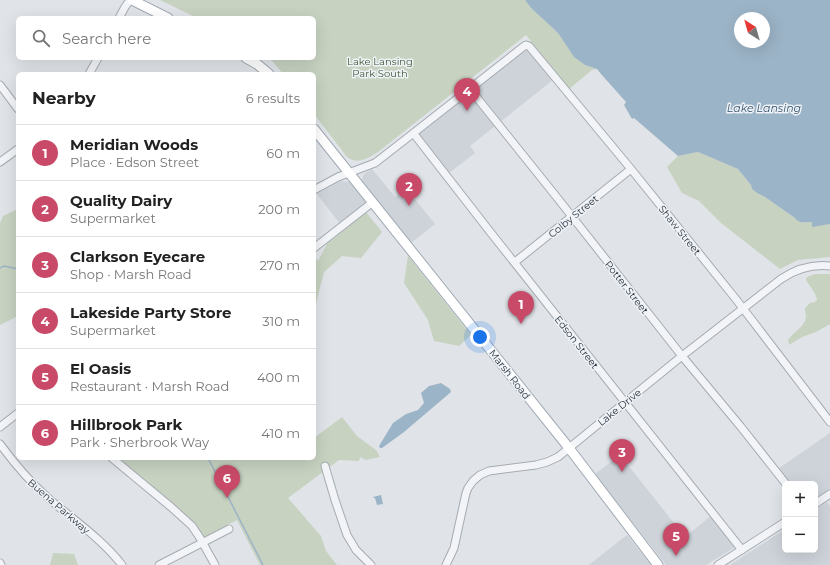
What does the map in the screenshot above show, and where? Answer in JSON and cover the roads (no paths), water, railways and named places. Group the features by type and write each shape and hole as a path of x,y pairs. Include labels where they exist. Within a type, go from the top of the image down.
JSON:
{"main road":[{"path":"131,0 164,16"},
{"path":"250,60 267,72"},
{"name":"Marsh Road","path":"316,130 569,448 658,565"}],"street":[{"path":"120,16 131,0"},
{"name":"Shaw Street","path":"470,89 523,47 527,45 531,47 743,309 830,422"},
{"path":"90,72 97,60"},
{"path":"0,85 16,106"},
{"path":"316,189 334,179 375,163 470,89"},
{"name":"Potter Street","path":"470,89 682,356 784,481"},
{"name":"Edson Street","path":"414,134 742,550"},
{"path":"0,162 16,150"},
{"name":"Colby Street","path":"515,262 631,169"},
{"path":"316,246 373,202"},
{"name":"Lake Drive","path":"446,565 454,548 466,493 473,481 480,475 489,471 542,464 558,457 682,356 781,279 793,272 812,266 830,266"},
{"path":"0,427 16,415"},
{"name":"Buena Parkway","path":"0,444 34,486 99,540 122,565"},
{"path":"114,460 192,526 203,542 215,565"},
{"path":"325,466 347,535 356,550 371,565"},
{"path":"818,502 830,494"},
{"path":"718,565 782,524"},
{"path":"159,565 229,529"}],"water":[{"name":"Lake Lansing","path":"525,0 830,0 830,224 812,227 812,222 798,221 752,189 751,185 738,169 698,152 678,156 634,118 632,119 624,105 626,102 597,69 585,65 574,57 558,33 531,8"},
{"path":"441,383 450,389 451,392 404,432 380,448 379,446 393,423 406,414 418,410 424,403 421,393 429,386"},
{"path":"381,495 383,504 377,505 375,498 373,497"}],"waterway":[{"path":"0,268 4,266 16,269"},
{"path":"209,460 263,565"}],"place":[{"name":"Lakeside Party Store","path":"467,111"},
{"name":"Quality Dairy","path":"409,206"},
{"name":"Meridian Woods","path":"521,324"},
{"name":"Clarkson Eyecare","path":"622,472"},
{"name":"Hillbrook Park","path":"227,498"},
{"name":"El Oasis","path":"676,556"}],"park label":[{"name":"Lake Lansing Park South","path":"380,66"}]}
